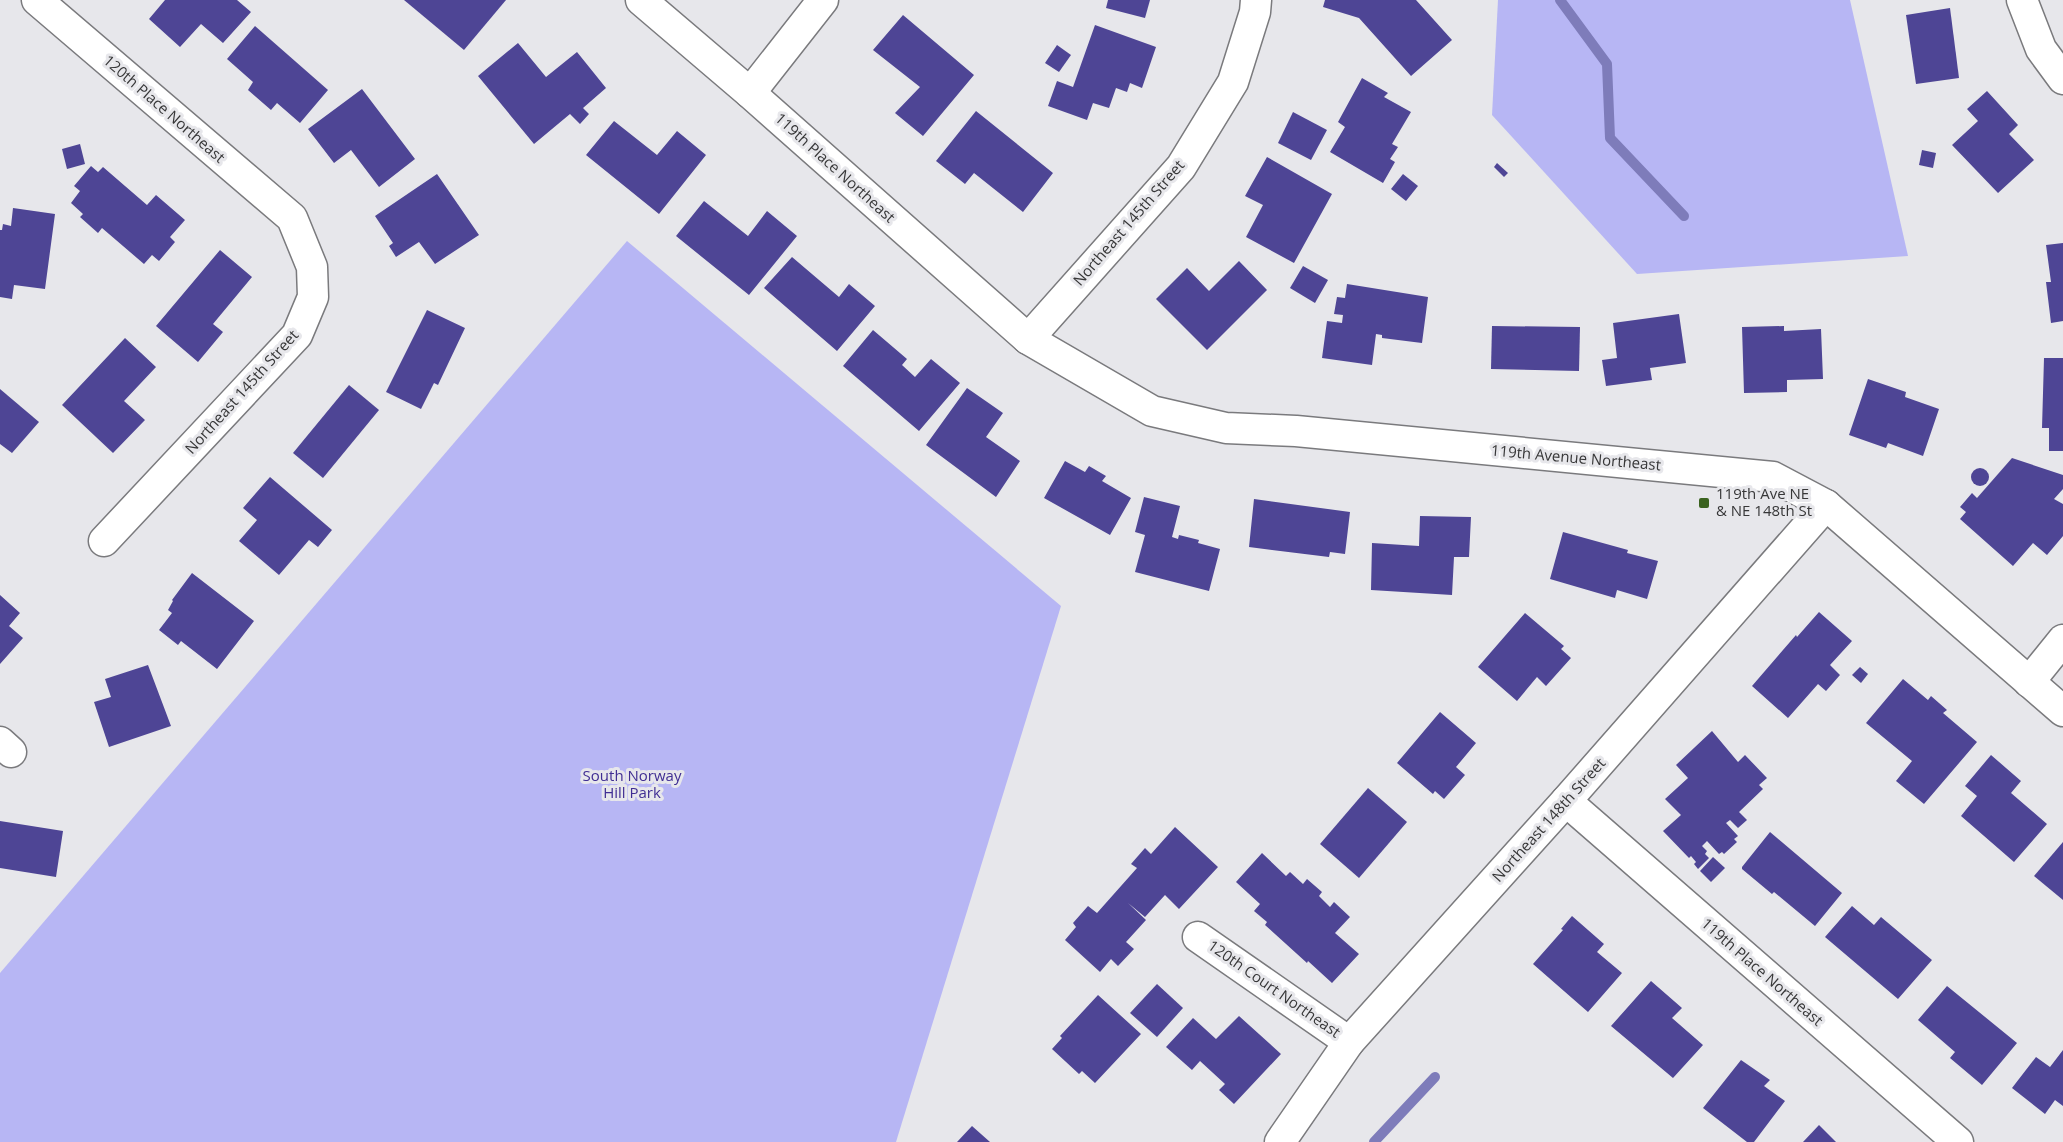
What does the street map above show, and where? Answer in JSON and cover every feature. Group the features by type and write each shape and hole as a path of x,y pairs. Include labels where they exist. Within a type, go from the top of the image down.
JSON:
{"street":[{"name":"120th Place Northeast","path":"37,0 292,218"},
{"name":"119th Place Northeast","path":"641,0 750,93 1028,339"},
{"path":"750,93 823,0"},
{"name":"Northeast 145th Street","path":"1028,339 1181,167 1233,82 1255,12 1256,0"},
{"path":"2022,0 2041,49 2063,79"},
{"name":"Northeast 145th Street","path":"104,541 297,335 313,297 312,267 292,218"},
{"name":"119th Avenue Northeast","path":"1028,339 1152,411 1226,428 1296,431 1773,477 1826,505 2063,711"},
{"name":"Northeast 148th Street","path":"1281,1142 1349,1042 1566,801 1826,505"},
{"path":"2029,682 2063,640"},
{"name":"119th Place Northeast","path":"1566,801 1958,1142"},
{"name":"120th Court Northeast","path":"1198,937 1349,1042"}],"green space":[{"path":"1498,0 1850,0 1908,256 1637,274 1492,115"},
{"name":"South Norway Hill Park","path":"627,241 1061,606 896,1142 0,1142 0,973"}],"building":[{"path":"165,0 237,0 251,12 223,43 201,24 180,47 149,19"},
{"path":"404,0 506,0 464,50"},
{"path":"1108,0 1150,0 1145,18 1106,8"},
{"path":"1325,0 1416,0 1452,40 1411,76 1359,18 1323,7"},
{"path":"1950,8 1959,78 1916,84 1906,15"},
{"path":"903,15 974,75 923,136 895,113 920,87 873,50"},
{"path":"1095,25 1156,47 1142,88 1130,83 1127,92 1116,88 1109,108 1093,103 1087,120 1048,106 1057,81 1073,87"},
{"path":"255,26 328,90 300,123 277,103 271,110 248,90 253,82 227,59"},
{"path":"518,43 546,77 577,52 606,88 583,108 589,114 580,124 570,114 534,144 478,76"},
{"path":"1057,45 1071,55 1059,72 1045,63"},
{"path":"1362,78 1388,93 1384,97 1411,112 1392,144 1398,147 1390,159 1395,162 1383,183 1330,152 1345,127 1338,122"},
{"path":"362,89 415,159 379,187 351,150 334,163 308,129"},
{"path":"1987,91 2018,125 2009,134 2034,160 1998,193 1952,145 1978,121 1967,109"},
{"path":"976,111 1053,173 1023,212 974,173 965,184 936,161"},
{"path":"1293,112 1327,130 1311,160 1278,143"},
{"path":"614,121 657,155 677,131 706,155 659,214 586,155"},
{"path":"80,144 85,164 67,169 62,149"},
{"path":"1922,150 1936,153 1933,168 1919,165"},
{"path":"1267,157 1332,194 1294,263 1246,237 1263,205 1245,196"},
{"path":"1497,163 1508,173 1504,177 1494,167"},
{"path":"91,166 98,172 103,167 147,205 156,195 185,220 170,237 175,242 159,261 152,255 144,264 102,228 98,233 80,217 83,214 71,203 80,191 74,186"},
{"path":"437,174 479,235 435,264 419,242 396,257 389,246 393,243 375,216"},
{"path":"1403,174 1418,186 1406,201 1391,189"},
{"path":"704,201 748,236 767,211 797,236 749,295 676,236"},
{"path":"13,208 55,214 45,289 14,285 12,299 0,297 0,230 3,224 11,226"},
{"path":"2063,243 2063,321 2051,323 2046,282 2051,282 2046,245"},
{"path":"220,250 252,277 213,324 223,332 198,362 156,326"},
{"path":"792,257 839,297 849,284 875,306 837,351 764,288"},
{"path":"1239,261 1267,290 1207,350 1156,299 1187,268 1209,291"},
{"path":"1303,266 1328,280 1315,303 1290,288"},
{"path":"1347,284 1428,297 1422,343 1382,338 1382,335 1376,334 1372,365 1322,358 1327,321 1342,323 1343,315 1334,314 1337,297 1345,298"},
{"path":"427,310 465,328 438,385 434,383 421,409 386,392"},
{"path":"1679,314 1686,363 1650,368 1652,380 1606,386 1602,360 1617,358 1613,323"},
{"path":"1492,326 1580,327 1579,371 1491,369"},
{"path":"1784,326 1784,331 1821,329 1823,379 1787,380 1787,392 1744,393 1742,327"},
{"path":"873,330 907,359 902,365 915,377 931,359 960,383 919,431 843,366"},
{"path":"125,338 156,367 124,401 145,420 113,453 62,405"},
{"path":"2044,358 2063,358 2063,451 2049,451 2049,428 2042,428"},
{"path":"1868,379 1906,392 1905,397 1939,409 1923,456 1888,443 1886,448 1849,435"},
{"path":"349,385 379,410 323,478 293,453"},
{"path":"967,388 1003,413 986,437 1020,461 996,497 926,445"},
{"path":"0,389 39,422 12,453 0,444"},
{"path":"2012,458 2063,475 2063,489 2054,499 2063,504 2063,536 2047,555 2033,543 2013,566 1960,519 1966,512 1960,507 1972,493 1977,498"},
{"path":"1065,461 1085,472 1089,466 1106,476 1102,481 1131,498 1110,535 1044,498"},
{"path":"1980,468 1986,471 1989,477 1986,483 1980,486 1974,483 1971,477 1974,471"},
{"path":"270,477 332,530 318,547 309,540 279,575 239,541 257,520 243,508"},
{"path":"1144,497 1180,506 1172,537 1178,539 1179,535 1199,540 1198,543 1220,549 1209,591 1135,572 1145,535 1135,532"},
{"path":"1254,499 1350,512 1345,554 1330,552 1329,557 1249,547"},
{"path":"1420,516 1471,517 1469,557 1454,557 1452,595 1371,590 1372,543 1419,546"},
{"path":"1563,532 1658,561 1647,599 1617,590 1615,598 1550,579"},
{"path":"192,573 254,621 217,669 181,641 178,645 159,630 172,613 168,610 172,600"},
{"path":"0,595 20,613 9,626 23,638 0,664"},
{"path":"1819,612 1852,641 1830,665 1840,675 1826,691 1818,684 1788,718 1752,686"},
{"path":"1525,613 1564,646 1561,649 1571,658 1546,686 1537,677 1517,701 1478,667"},
{"path":"148,665 171,726 109,747 94,702 111,697 105,679"},
{"path":"1860,667 1868,674 1861,683 1852,675"},
{"path":"1903,679 1928,700 1931,696 1947,710 1943,713 1977,742 1924,804 1896,781 1912,761 1866,723"},
{"path":"1440,712 1476,743 1456,767 1465,775 1444,799 1435,791 1433,794 1397,763"},
{"path":"1712,731 1738,762 1745,755 1767,778 1759,785 1763,789 1739,812 1747,820 1738,828 1730,820 1726,823 1738,836 1734,839 1737,842 1724,854 1722,852 1719,854 1707,841 1702,846 1709,858 1698,869 1691,856 1689,858 1663,831 1681,815 1665,799 1688,778 1676,765"},
{"path":"1991,755 2021,781 2011,793 2047,824 2014,862 1961,816 1977,796 1965,786"},
{"path":"1368,788 1407,822 1359,878 1320,844"},
{"path":"0,821 63,831 56,877 0,868"},
{"path":"1175,827 1218,867 1179,909 1165,895 1145,917 1128,903 1146,920 1126,942 1134,949 1118,966 1111,959 1100,972 1065,940 1076,927 1073,923 1088,906 1097,913 1137,868 1131,864 1145,848 1151,854"},
{"path":"1770,832 1842,893 1815,926 1742,869"},
{"path":"2063,842 2063,900 2034,876"},
{"path":"1262,853 1286,876 1290,872 1303,884 1307,879 1322,892 1319,896 1330,907 1334,902 1350,917 1335,933 1359,954 1332,983 1265,925 1267,922 1254,911 1260,904 1236,882"},
{"path":"1713,857 1725,868 1711,882 1700,871"},
{"path":"1852,906 1874,925 1881,917 1932,960 1898,999 1825,937"},
{"path":"1572,916 1604,944 1597,952 1622,973 1588,1012 1533,964 1563,930 1561,929"},
{"path":"1651,981 1682,1008 1672,1018 1703,1045 1673,1078 1611,1026"},
{"path":"1157,984 1183,1008 1157,1037 1130,1013"},
{"path":"1947,986 2017,1043 1982,1085 1950,1058 1955,1052 1918,1020"},
{"path":"1098,995 1141,1034 1095,1083 1082,1071 1079,1074 1052,1049 1062,1038 1060,1036"},
{"path":"1239,1016 1281,1054 1234,1104 1219,1090 1225,1084 1200,1061 1192,1070 1166,1047 1193,1018 1216,1039"},
{"path":"2063,1050 2063,1106 2055,1100 2045,1114 2012,1088 2036,1057 2050,1067"},
{"path":"1741,1060 1770,1080 1764,1086 1785,1101 1754,1142 1747,1142 1703,1108"},
{"path":"1819,1125 1836,1142 1803,1142"},
{"path":"972,1126 990,1142 957,1142"}],"waterway":[{"path":"1560,0 1607,64 1610,138 1684,216"},
{"path":"1374,1142 1435,1077"}],"place":[{"name":"119th Ave NE & NE 148th St","path":"1704,503"}]}
